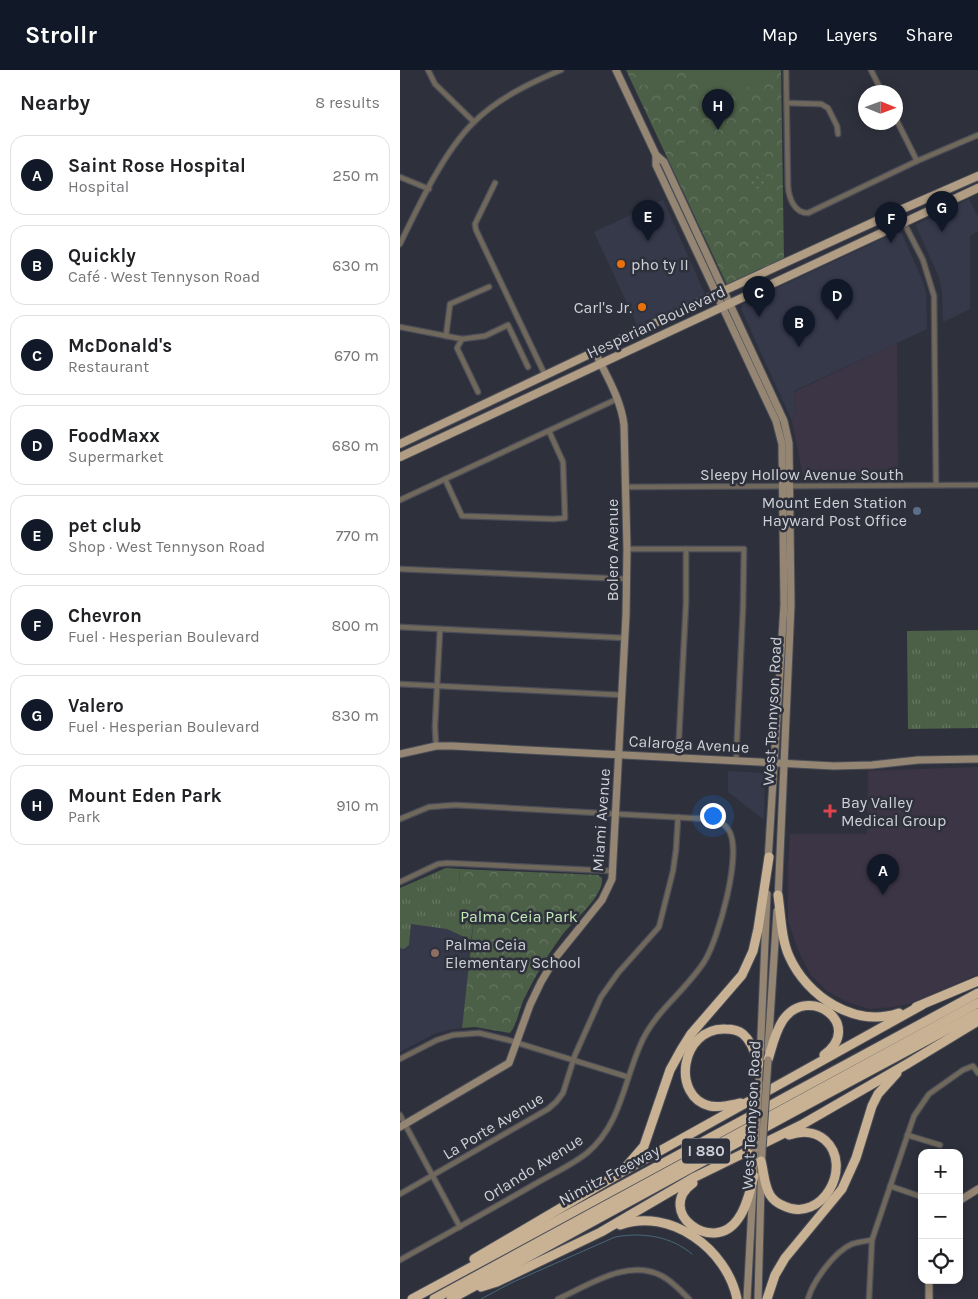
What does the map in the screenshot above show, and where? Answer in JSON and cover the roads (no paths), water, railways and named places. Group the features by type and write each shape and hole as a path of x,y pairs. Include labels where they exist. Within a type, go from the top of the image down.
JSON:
{"highway":[{"path":"622,1172 644,1146 670,1070 681,1050 691,1034 742,975 752,951 758,929 769,857"},
{"path":"778,895 784,938 789,956 804,980 824,999 848,1012 869,1017 890,1016 922,1005 978,980"},
{"name":"Nimitz Freeway","path":"412,1299 978,993"},
{"name":"I 880","path":"434,1299 978,1003"},
{"path":"764,1062 780,1026 792,1011 802,1006 810,1005 824,1009 835,1019 838,1025 837,1040 830,1051 796,1076"},
{"path":"463,1271 466,1264 622,1172 922,1005"},
{"name":"Nimitz Freeway","path":"451,1299 978,1013"},
{"path":"760,1148 978,1021"},
{"path":"746,1103 710,1106 698,1099 692,1093 686,1080 685,1069 688,1054 704,1034 719,1029 733,1029 742,1033 764,1062"},
{"path":"767,1299 775,1275 785,1258 842,1189 856,1158 872,1106 878,1094 907,1064"},
{"path":"462,1292 497,1282 601,1232 718,1165 795,1133 809,1132 820,1136 828,1143 834,1153 836,1165 833,1184 827,1195 818,1203 808,1208 792,1209 777,1202 770,1194 761,1161"},
{"path":"718,1165 686,1188 680,1200 682,1212 687,1222 696,1229 706,1233 723,1231 731,1227 739,1219 754,1176"},
{"path":"601,1232 637,1221 656,1222 683,1230 701,1242 716,1257 728,1274 737,1299"},
{"name":"I 880","path":"424,1299 492,1262 495,1254"}],"main road":[{"name":"West Tennyson Road","path":"616,70 656,155 664,162 725,291 784,421 789,443 786,486 784,605 769,857 760,1148 754,1176 747,1299"},
{"name":"West Tennyson Road","path":"656,155 656,165 776,422 782,444 786,486 791,605 778,895 764,1062 759,1083 761,1161 758,1299"},
{"name":"Hesperian Boulevard","path":"400,444 716,295 978,176"},
{"name":"Hesperian Boulevard","path":"400,457 978,188"},
{"name":"Bolero Avenue","path":"595,352 617,399 624,425 627,579 619,754"},
{"name":"Calaroga Avenue","path":"400,754 436,746 678,756 853,766 918,760 978,759"},
{"name":"Miami Avenue","path":"403,1126 506,1066 512,1057 530,1005 541,982 562,949 608,890 613,871 619,754"},
{"path":"963,1198 978,1189"},
{"path":"929,1284 929,1299"}],"street":[{"path":"428,70 435,84 474,122"},
{"path":"400,244 428,189 455,144 474,122 500,101 522,88 561,70"},
{"path":"786,70 787,177 789,194 796,208 802,212 808,213 917,161 978,136"},
{"path":"870,70 878,85"},
{"path":"787,103 821,104 828,108 837,126 838,134"},
{"path":"902,130 917,161"},
{"path":"400,177 428,189"},
{"path":"495,183 475,224 476,230 545,375"},
{"path":"898,211 927,269 934,296 936,486"},
{"path":"446,336 450,304 489,286"},
{"path":"400,327 462,339 485,336 508,325 528,367"},
{"path":"462,339 457,348 478,392"},
{"path":"400,500 617,399"},
{"path":"445,479 462,516 565,518 563,462 549,431"},
{"name":"Sleepy Hollow Avenue South","path":"625,487 978,486"},
{"path":"627,549 744,549 736,760"},
{"path":"678,756 686,603 686,549"},
{"path":"400,569 627,579"},
{"path":"400,627 625,638"},
{"path":"436,746 436,686 440,629"},
{"path":"400,684 622,695"},
{"path":"400,819 429,807 448,805 678,817"},
{"name":"Orlando Avenue","path":"400,1260 586,1153 600,1140 614,1118 635,1057 652,1024 703,964 712,949 719,929 731,876 734,854 728,829 719,821 678,817"},
{"name":"La Porte Avenue","path":"400,1194 548,1109 563,1093 573,1060 601,997 618,973 659,927 673,871 678,817"},
{"path":"400,882 438,864 447,863 613,871"},
{"path":"400,1059 437,1040 452,1035 479,1033 628,1077"},
{"path":"869,1299 872,1240 914,1116 928,1094 963,1070 973,1066 978,1073"},
{"path":"400,1114 403,1126 433,1176 460,1227"},
{"path":"907,1135 940,1145"},
{"path":"890,1186 918,1196"},
{"path":"808,1299 819,1277 839,1253 852,1244 872,1240"},
{"path":"558,1299 613,1275 627,1271 646,1270 664,1276 689,1299"}],"waterway":[{"path":"481,1299 511,1283 615,1237 646,1235 666,1239 692,1254"}],"place":[{"name":"Mount Eden Park","path":"718,130"},
{"name":"Valero","path":"942,232"},
{"name":"pet club","path":"648,241"},
{"name":"Chevron","path":"891,243"},
{"name":"pho ty II","path":"621,264"},
{"name":"Carl's Jr.","path":"642,307"},
{"name":"McDonald's","path":"759,317"},
{"name":"FoodMaxx","path":"837,320"},
{"name":"Quickly","path":"799,347"},
{"name":"Mount Eden Station Hayward Post Office","path":"917,511"},
{"name":"Bay Valley Medical Group","path":"830,811"},
{"name":"Saint Rose Hospital","path":"883,895"},
{"name":"Palma Ceia Elementary School","path":"435,953"}],"park label":[{"name":"Palma Ceia Park","path":"519,916"}]}
